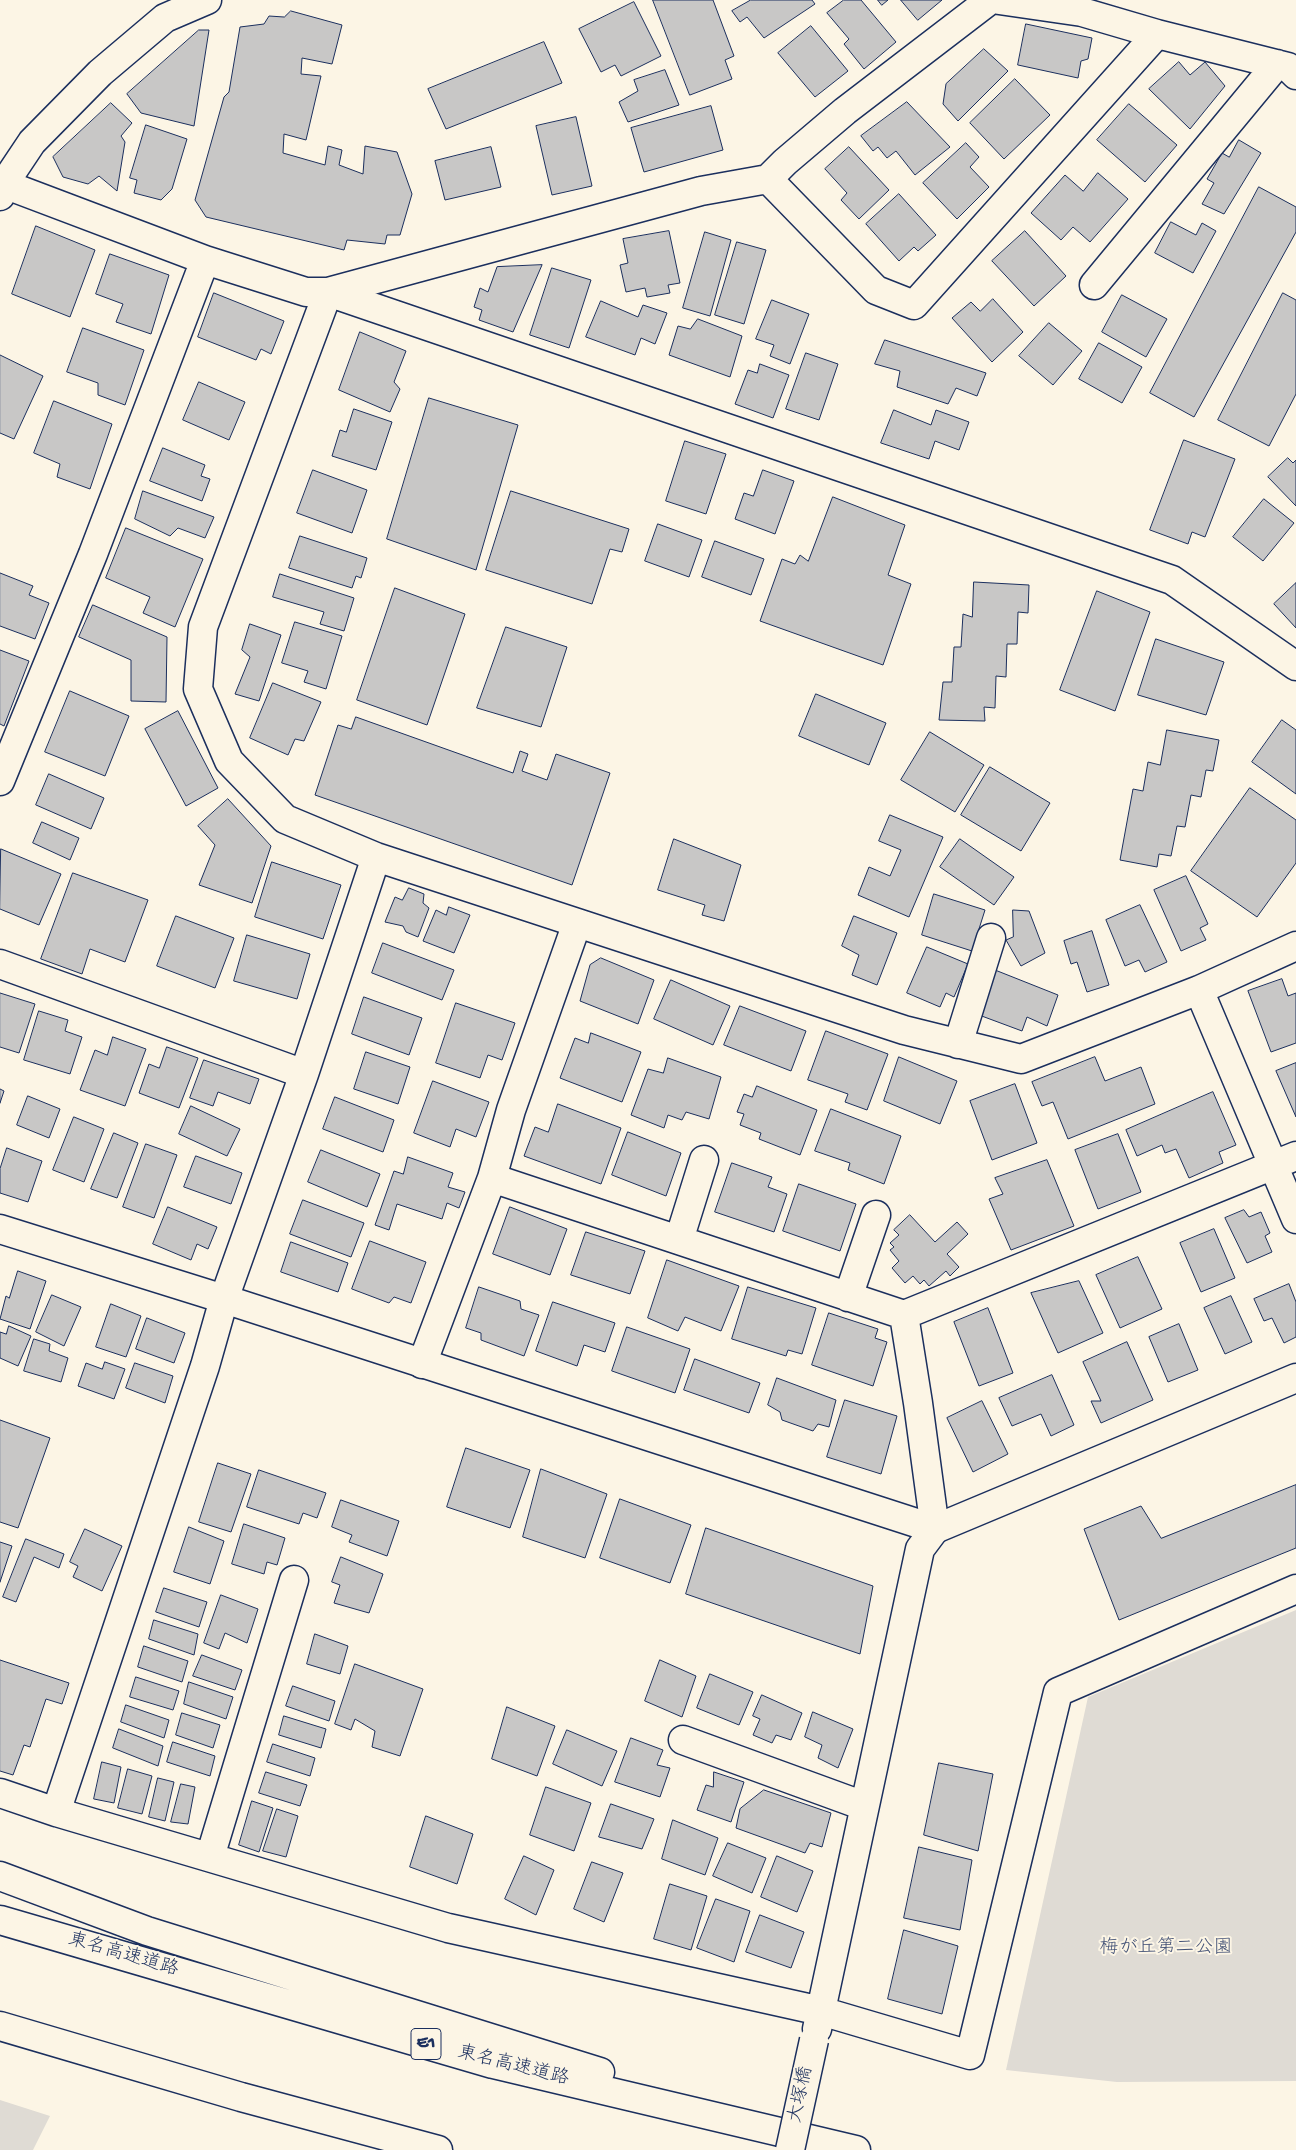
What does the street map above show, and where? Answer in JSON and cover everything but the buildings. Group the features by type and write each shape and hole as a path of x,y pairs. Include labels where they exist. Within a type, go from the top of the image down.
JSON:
{"main road":[{"path":"206,0 160,9 32,142 2,190 306,292 328,292 701,191 768,179 845,111 990,0"},
{"path":"999,0 1089,6 1157,34 1286,70 1094,285"},
{"path":"768,179 876,290 914,305 1157,34"},
{"path":"0,781 93,554 206,260"},
{"path":"328,292 1172,580 1296,666"},
{"path":"328,292 203,627 198,690 229,761 285,819 376,857 904,1030 1021,1059 1199,990 1296,946"},
{"path":"56,1812 205,1366 224,1299 304,1074 376,857"},
{"path":"422,1364 492,1178 511,1110 577,923"},
{"path":"958,1044 991,938"},
{"path":"0,964 304,1074"},
{"path":"1199,990 1285,1161 1296,1220"},
{"path":"679,1240 704,1160"},
{"path":"492,1178 904,1315 1285,1161"},
{"path":"848,1296 876,1215"},
{"path":"0,1229 224,1299 935,1529 1296,1378"},
{"path":"904,1315 935,1529"},
{"name":"大塚橋","path":"790,2150 920,1549 935,1529"},
{"path":"210,1857 294,1580"},
{"path":"0,1793 56,1812 448,1928 821,2011 970,2056 1058,1692 1296,1589"},
{"path":"683,1740 864,1806"},
{"path":"0,1876 148,1931 824,2142"},
{"name":"東名高速道路","path":"0,1920 493,2064 856,2150"},
{"path":"0,2026 241,2097 438,2150"}],"green space":[{"name":"梅が丘第二公園","path":"1296,1610 1296,2081 1117,2082 1006,2070 1088,1697"},
{"path":"0,2100 50,2116 33,2150 0,2150"}]}
